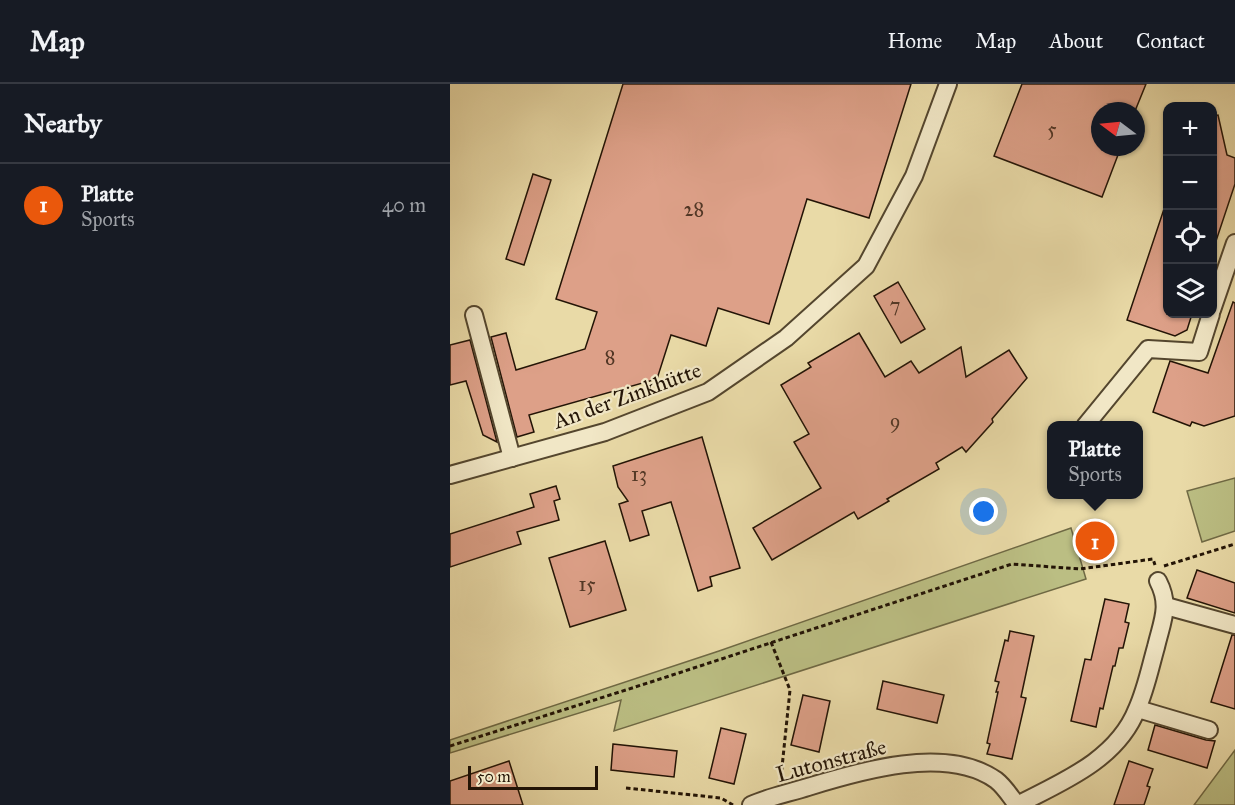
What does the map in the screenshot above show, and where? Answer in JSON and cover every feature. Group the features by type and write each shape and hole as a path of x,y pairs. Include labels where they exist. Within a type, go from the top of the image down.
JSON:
{"street":[{"name":"An der Zinkhütte","path":"451,475 605,432 708,392 786,338 866,266 914,176 948,84"},
{"path":"1217,297 1235,243"},
{"path":"474,315 512,458"},
{"path":"1089,421 1148,349 1198,352 1210,318"},
{"path":"1017,805 1100,758 1125,731 1138,709 1166,606 1164,591 1158,580"},
{"path":"1166,606 1235,625"},
{"path":"1138,709 1209,730"},
{"name":"Lutonstraße","path":"751,805 868,769 943,763 972,769 993,778 1017,805"}],"path":[{"path":"450,746 1012,564 1080,569 1153,559 1156,568 1235,544"},
{"path":"771,642 790,690 778,796"},
{"path":"626,788 721,798 733,805"}],"green space":[{"path":"1235,478 1235,531 1202,542 1187,491"},
{"path":"1071,528 1086,579 614,731 621,700 450,753 450,740 719,651"},
{"path":"1235,750 1235,805 1194,805"}],"building":[{"path":"623,84 911,84 869,218 807,199 769,324 718,308 706,346 671,335 657,379 529,415 534,432 517,437 491,337 506,333 516,370 585,349 597,312 556,299"},
{"path":"1022,84 1146,84 1139,102 1091,102 1091,156 1118,156 1102,197 994,156"},
{"path":"1217,115 1227,155 1235,158 1235,184 1217,238 1217,156"},
{"path":"533,174 551,180 524,265 506,259"},
{"path":"1163,212 1163,318 1191,318 1187,330 1175,336 1127,320"},
{"path":"898,282 925,329 901,343 874,296"},
{"path":"1233,302 1235,303 1235,416 1204,426 1192,422 1190,426 1153,412 1170,361 1208,373"},
{"path":"859,333 885,377 911,361 919,373 961,347 966,377 1009,350 1027,378 966,452 962,447 936,463 939,469 887,499 889,501 858,519 854,512 772,560 753,528 821,488 794,442 809,434 781,385 811,367 808,363"},
{"path":"470,340 497,442 483,435 466,381 450,385 450,345"},
{"path":"702,437 740,568 710,577 712,586 698,591 671,502 642,511 649,535 630,541 619,504 628,501 618,487 613,466"},
{"path":"556,486 560,499 554,501 559,520 517,532 521,544 450,567 450,534 534,507 530,494"},
{"path":"605,541 626,610 570,627 549,558"},
{"path":"1197,570 1235,583 1235,613 1187,598"},
{"path":"1105,599 1129,604 1125,622 1129,623 1123,648 1119,648 1115,666 1113,666 1103,709 1100,708 1096,727 1071,721 1085,659 1091,660"},
{"path":"1010,631 1034,636 1021,697 1026,698 1012,759 987,754 990,744 987,743 998,692 996,692 999,682 995,681 1005,640 1008,641"},
{"path":"1232,635 1235,635 1235,709 1211,702"},
{"path":"883,681 944,695 937,723 877,709"},
{"path":"803,695 830,701 819,752 791,745"},
{"path":"1155,725 1215,741 1207,768 1148,750"},
{"path":"721,728 746,734 734,784 709,778"},
{"path":"613,744 677,751 674,777 611,770"},
{"path":"509,761 523,805 450,805 450,781"},
{"path":"1129,761 1153,769 1144,805 1114,805"}],"place":[{"name":"Platte","path":"1095,541"}]}
